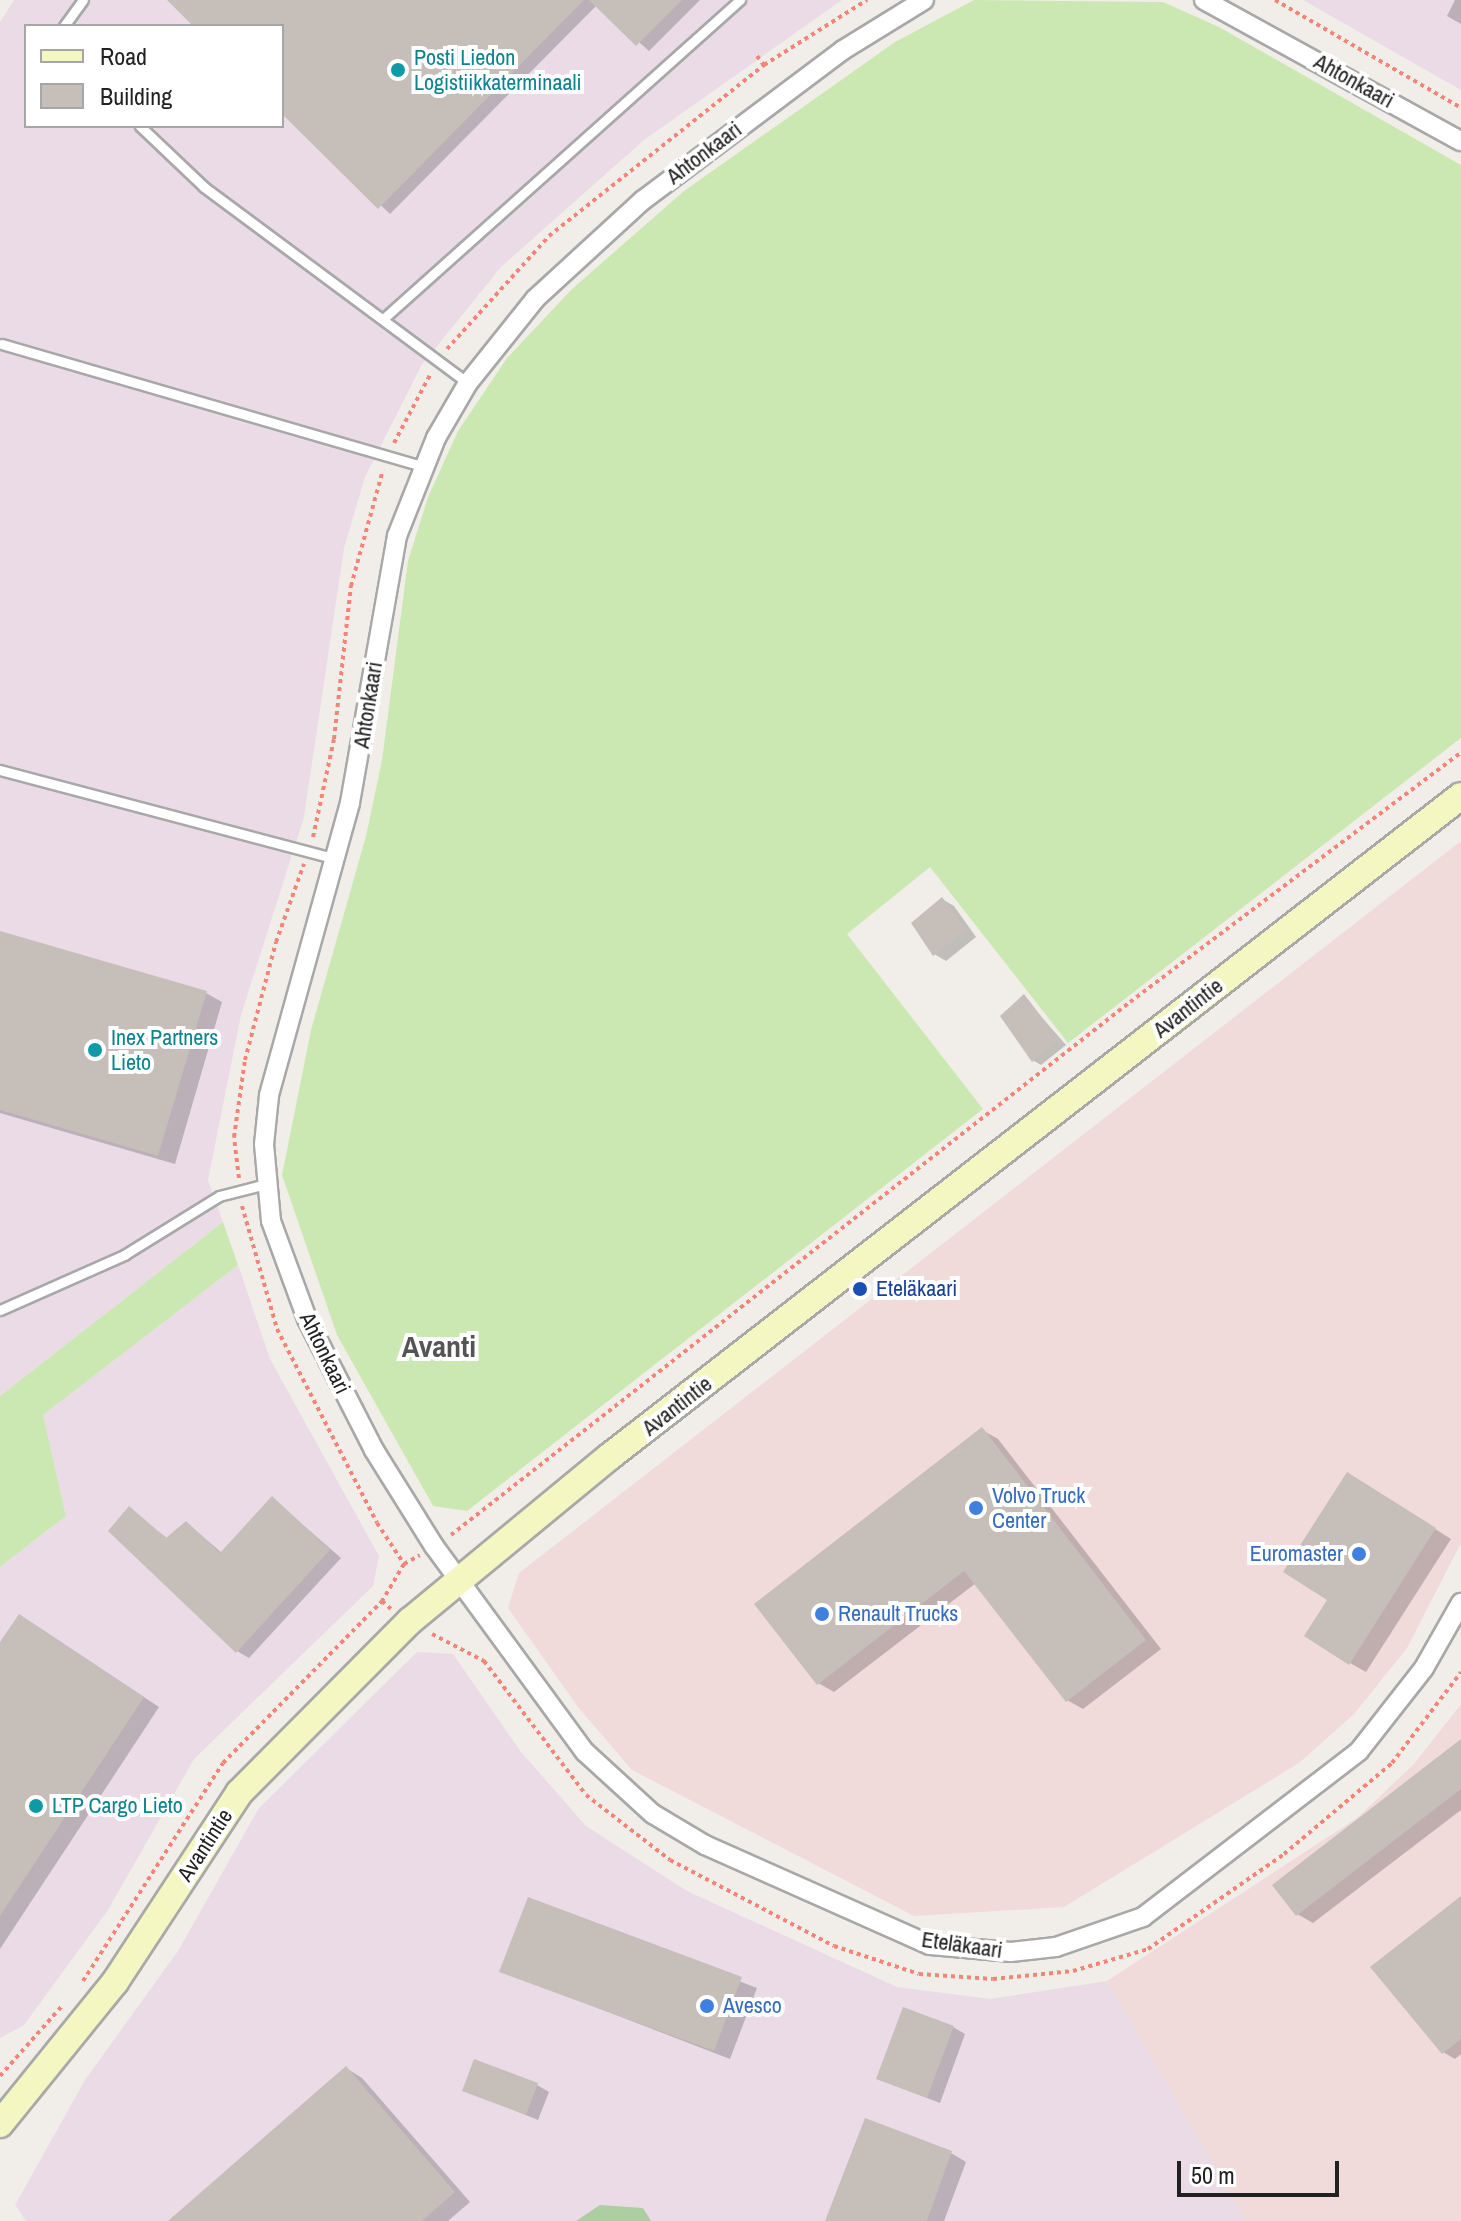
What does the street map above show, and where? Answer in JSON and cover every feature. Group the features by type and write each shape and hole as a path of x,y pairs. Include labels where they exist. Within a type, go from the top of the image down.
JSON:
{"street":[{"name":"Ahtonkaari","path":"461,1584 374,1450 337,1382 292,1280 271,1221 266,1184 264,1144 277,1059 336,859 364,733 397,536 423,466 468,383 536,298 643,200 843,50 924,0"},
{"name":"Ahtonkaari","path":"1204,0 1461,141"},
{"name":"Avantintie","path":"0,2124 115,1982 239,1793 410,1621 461,1584 609,1457 1461,796"},
{"name":"Eteläkaari","path":"461,1584 585,1752 653,1814 705,1845 898,1934 930,1945 999,1952 1056,1947 1110,1931 1189,1887 1359,1751 1424,1668 1461,1603"}],"lane":[{"path":"65,24 83,0"},
{"path":"383,319 740,0"},
{"path":"142,128 204,187 468,383"},
{"path":"2,344 423,466"},
{"path":"0,770 336,859"},
{"path":"0,1310 124,1255 219,1196 266,1184"}],"path":[{"path":"404,1564 377,1523 277,1329 259,1279 240,1191 234,1137 245,1060 276,942 309,850 334,739 351,586 388,456 439,359 483,303 549,236 764,65 867,0"},
{"path":"1275,0 1461,108"},
{"path":"757,56 764,65"},
{"path":"454,1534 1118,1011 1461,753"},
{"path":"393,1611 382,1601 404,1564 418,1556"},
{"path":"430,1633 484,1661 586,1795 670,1860 834,1946 919,1974 993,1979 1073,1971 1148,1949 1284,1854 1392,1763 1461,1672"},
{"path":"0,2076 44,2025"}],"shaded area":[{"path":"14,0 842,0 644,140 501,267 421,366 365,477 344,548 304,817 241,1015 208,1180 223,1222 0,1396 0,22"},
{"path":"1303,0 1461,0 1461,90"},
{"path":"1461,841 1461,1543 1407,1648 1354,1714 1299,1763 1064,1907 914,1916 632,1770 578,1707 508,1608 519,1573"},
{"path":"238,1265 270,1359 379,1556 373,1586 194,1759 108,1910 24,2025 0,2038 0,1567 66,1516 43,1415"},
{"path":"417,1652 453,1654 521,1752 586,1826 687,1891 897,1987 991,1999 1107,1981 1246,2221 26,2221 15,2205 85,2080 178,1951 259,1808"},
{"path":"1461,1704 1461,2221 1246,2221 1107,1981 1357,1818 1414,1764"}],"green space":[{"path":"974,0 1163,2 1219,27 1461,165 1461,738 1068,1043 930,867 847,934 983,1109 467,1511 433,1506 337,1335 282,1175 311,1030 366,836 382,760 408,561 428,497 458,431 507,358 572,289 684,191 895,42"},
{"path":"223,1222 238,1265 43,1415 66,1516 0,1567 0,1396"},
{"path":"600,2205 643,2208 651,2221 576,2221"}],"building":[{"name":"Posti Liedon Logistiikkaterminaali","path":"167,0 584,0 378,209 284,116 284,24 191,24"},
{"name":"Posti Liedon Logistiikkaterminaali","path":"589,0 682,0 636,46"},
{"path":"942,897 966,930 933,956 911,923"},
{"name":"Inex Partners Lieto","path":"0,931 207,991 158,1156 0,1110"},
{"path":"1024,994 1060,1041 1032,1062 1000,1016"},
{"path":"982,1427 1146,1640 1066,1702 964,1571 817,1685 754,1604"},
{"path":"1347,1472 1436,1528 1349,1665 1304,1636 1327,1600 1283,1572"},
{"path":"272,1496 330,1550 236,1653 108,1531 129,1506 166,1538 186,1521 220,1553"},
{"name":"LTP Cargo Lieto","path":"19,1614 144,1697 0,1916 0,1642"},
{"path":"1461,1739 1461,1789 1296,1916 1272,1885"},
{"path":"1461,1896 1461,2039 1442,2054 1370,1967"},
{"path":"528,1897 742,1977 714,2051 499,1972"},
{"path":"903,2007 954,2026 927,2098 876,2079"},
{"path":"474,2059 538,2083 526,2115 462,2091"},
{"path":"346,2066 455,2192 422,2221 168,2221"},
{"path":"865,2118 952,2151 927,2221 825,2221"}],"place":[{"name":"Posti Liedon Logistiikkaterminaali","path":"398,70"},
{"name":"Inex Partners Lieto","path":"95,1050"},
{"name":"Eteläkaari","path":"860,1289"},
{"name":"Volvo Truck Center","path":"976,1508"},
{"name":"Euromaster","path":"1359,1554"},
{"name":"Renault Trucks","path":"822,1614"},
{"name":"LTP Cargo Lieto","path":"36,1806"},
{"name":"Avesco","path":"707,2006"}],"district":[{"name":"Avanti","path":"439,1346"}]}
